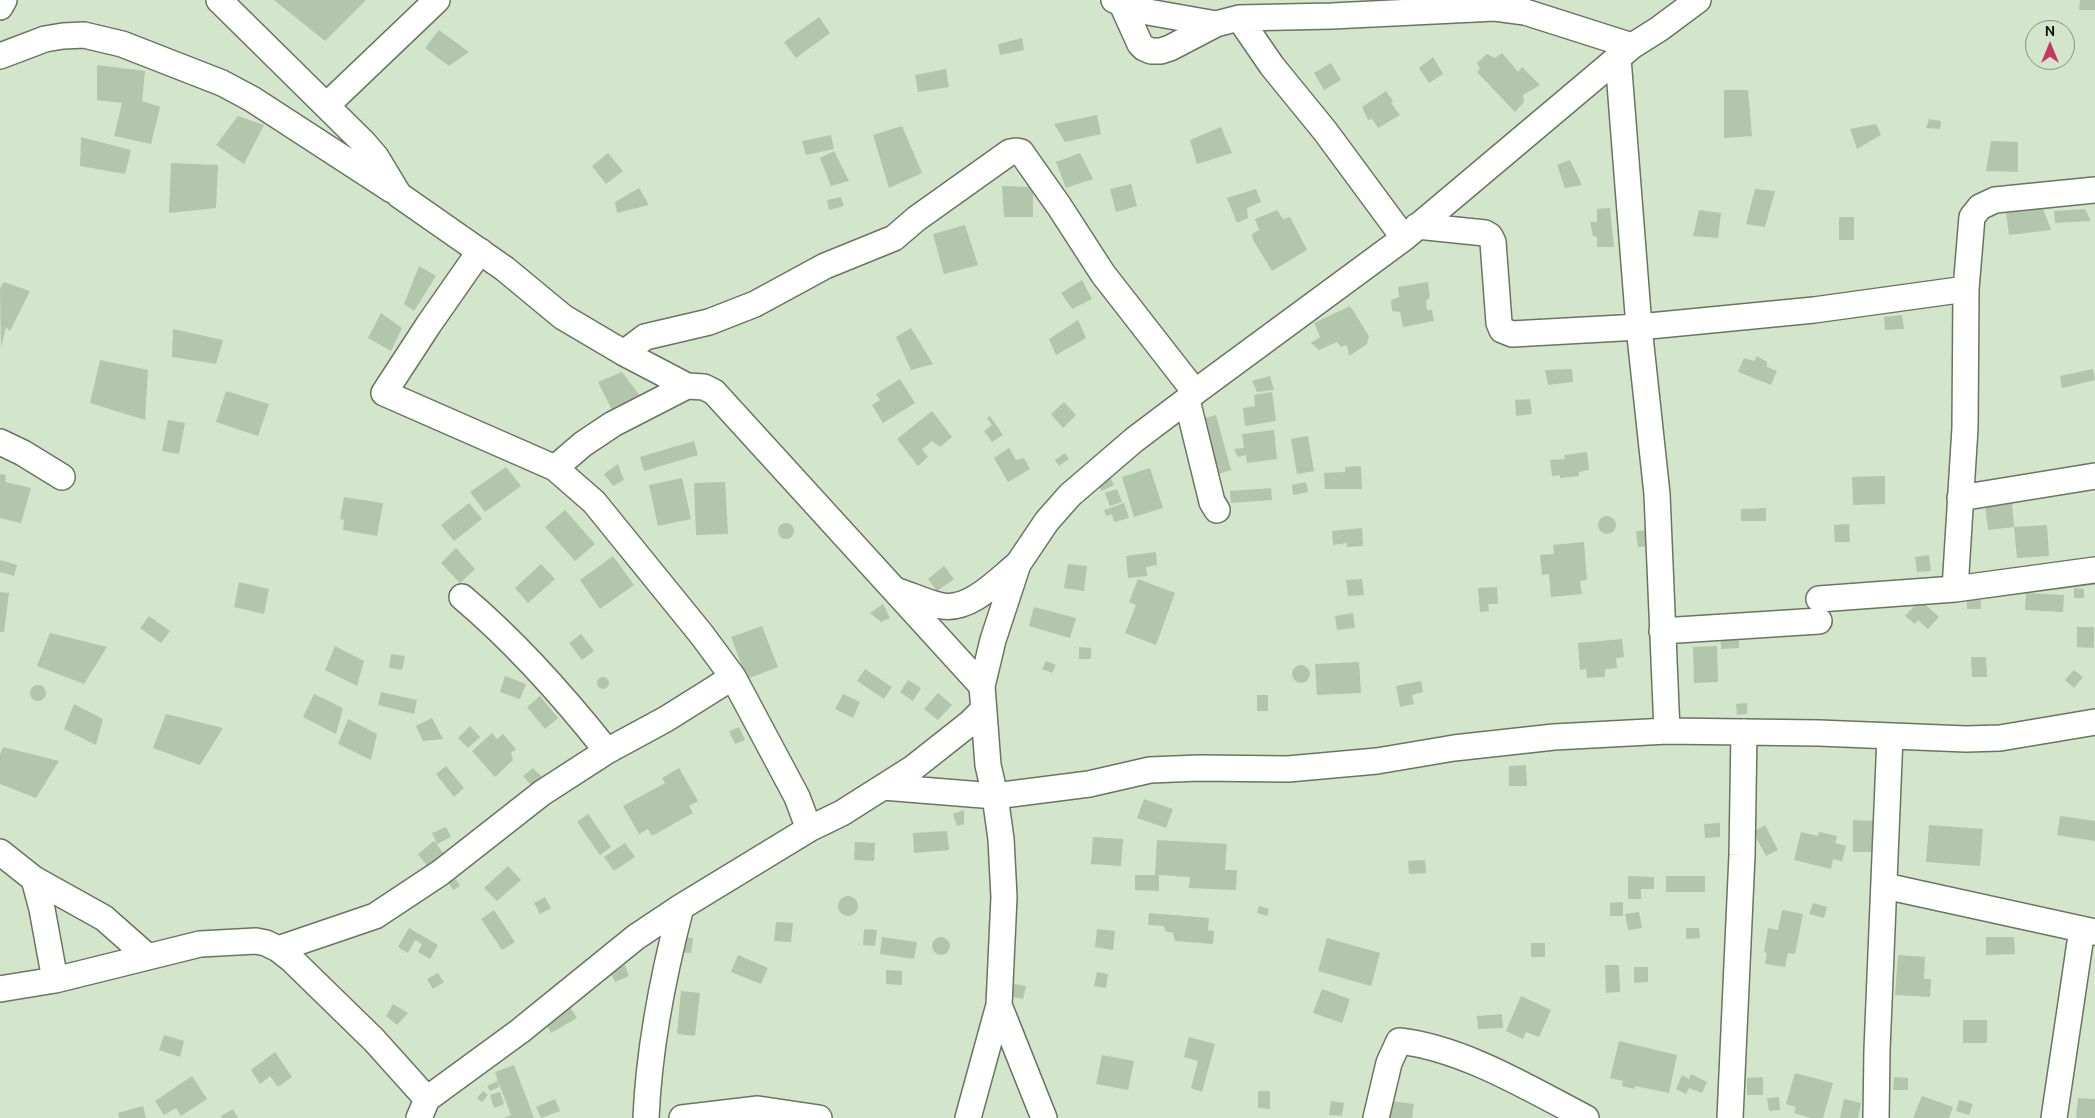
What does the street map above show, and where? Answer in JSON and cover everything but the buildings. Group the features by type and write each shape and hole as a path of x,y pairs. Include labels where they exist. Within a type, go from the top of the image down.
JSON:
{"street":[{"path":"0,7 4,0"},
{"path":"219,0 327,105 376,157 399,195"},
{"path":"327,105 437,0"},
{"path":"968,1118 999,1005 1004,897 1001,839 995,796 988,765 982,698 992,640 1018,564 1047,521 1070,495 1134,440 1410,232 1625,52 1698,0"},
{"path":"1118,1 1142,11 1228,21 1334,8 1512,9 1625,52"},
{"path":"1118,1 1140,44 1151,51 1170,48 1228,21"},
{"path":"1228,21 1272,66 1410,232 1486,233 1490,236 1493,242 1499,323 1502,330 1512,334 1639,327 1814,310 1966,289"},
{"path":"0,56 45,39 84,35 122,44 222,83 252,99 399,195 505,269 562,317 624,353 687,386 704,387 714,392 895,590 982,698"},
{"path":"1625,52 1639,327 1657,494 1667,731"},
{"path":"624,353 646,337 709,322 755,304 826,266 894,238 916,219 1010,152 1021,152 1103,274 1191,396 1212,502 1217,510"},
{"path":"1955,589 1965,428 1966,289 1972,217 1980,207 1994,200 2095,190"},
{"path":"480,252 429,324 384,393 555,468 594,502 702,635 732,676 797,796 809,829"},
{"path":"555,468 583,444 612,424 687,386"},
{"path":"0,442 24,453 62,477"},
{"path":"1960,498 2095,476"},
{"path":"895,590 944,606 961,604 977,596 1018,564"},
{"path":"1662,631 2095,570"},
{"path":"462,597 483,615 554,689 607,751"},
{"path":"278,948 376,916 440,873 542,793 607,751 666,719 732,676"},
{"path":"0,990 55,980 200,944 256,941 266,943 278,948 374,1040 423,1108 636,937 681,907 809,829 842,813 913,768 949,741 982,698"},
{"path":"882,788 995,796 1089,784 1150,770 1199,768 1288,769 1377,761 1454,748 1554,736 1667,731 1966,739 2000,738 2095,722"},
{"path":"1730,1118 1742,856 1744,732"},
{"path":"1876,1118 1890,736"},
{"path":"0,852 34,879 104,918 147,956"},
{"path":"34,879 42,909 55,980"},
{"path":"1884,886 2088,931 2054,1118"},
{"path":"646,1118 648,1084 663,984 681,907"},
{"path":"999,1005 1044,1118"},
{"path":"1376,1118 1389,1063 1399,1041 1418,1043 1486,1067 1586,1118"},
{"path":"682,1118 758,1109 819,1118"}]}
